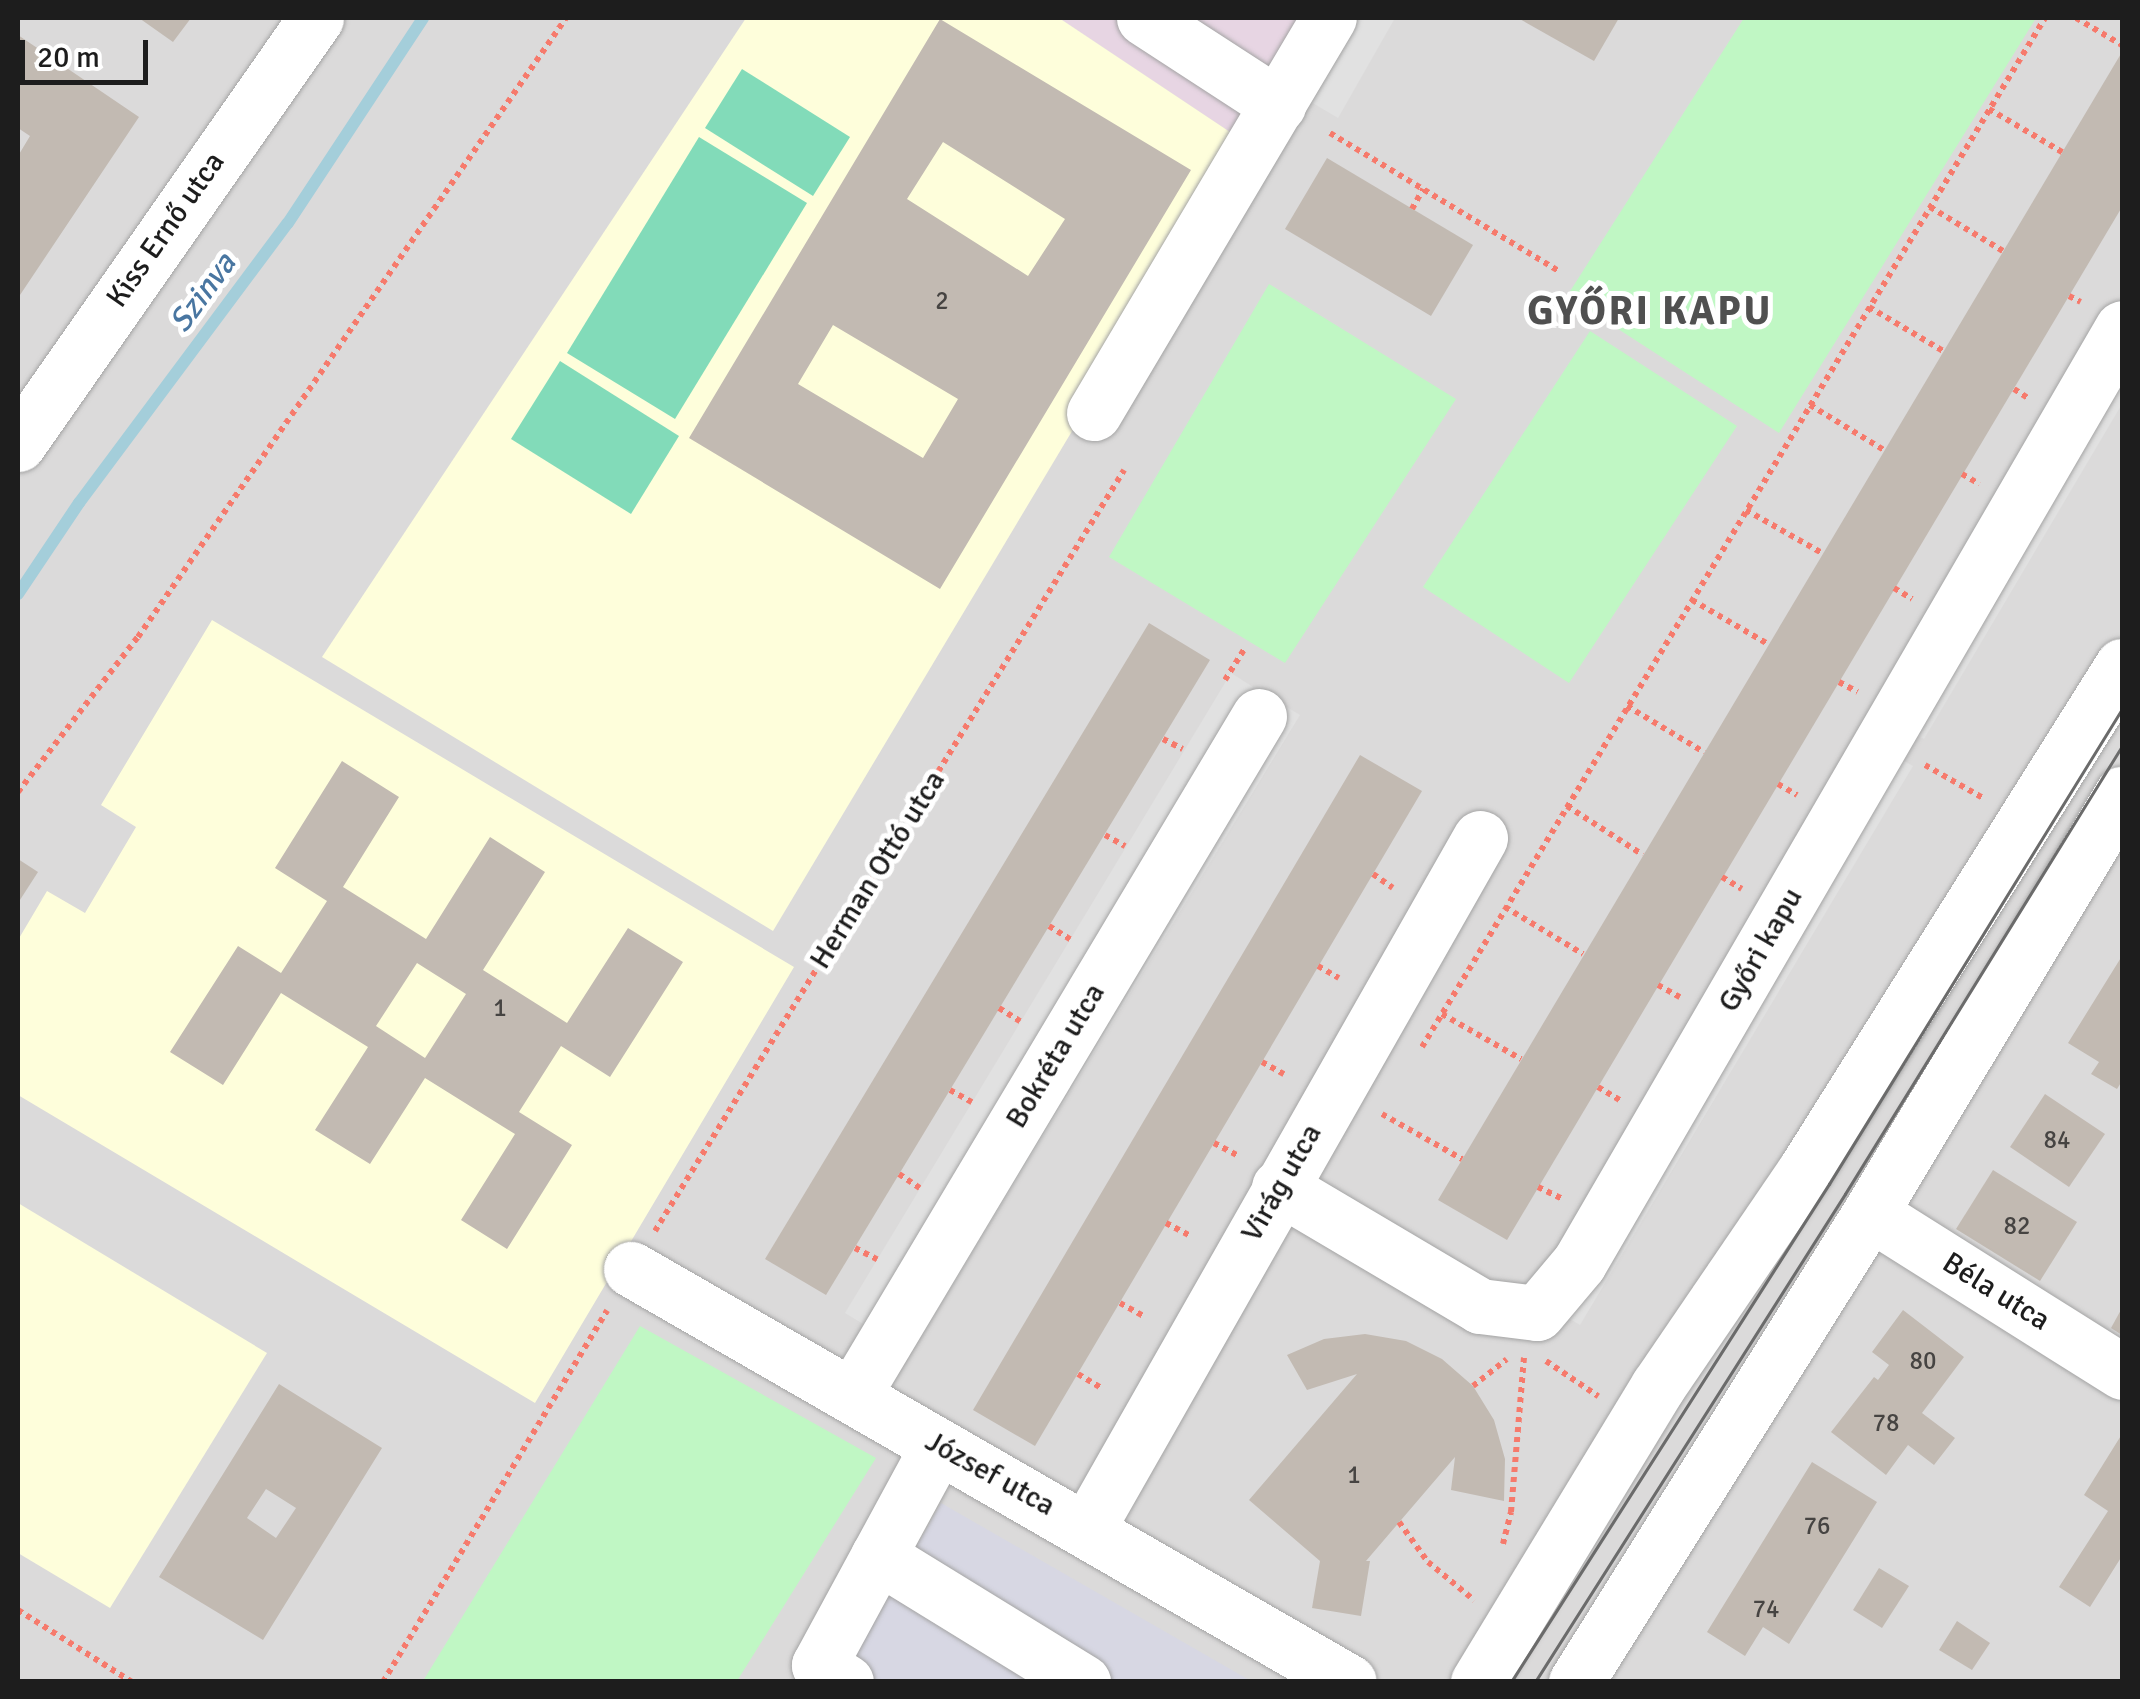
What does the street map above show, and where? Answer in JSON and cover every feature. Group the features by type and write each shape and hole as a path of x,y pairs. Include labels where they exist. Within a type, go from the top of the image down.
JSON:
{"street":[{"name":"Kiss Ernő utca","path":"18,444 316,18"},
{"path":"1094,413 1329,18"},
{"path":"1148,19 1278,105"},
{"name":"Győri kapu","path":"1258,1171 1480,1306 1537,1313 1580,1263 2122,328"},
{"path":"1478,1682 1658,1386 1806,1170 2122,666"},
{"name":"Bokréta utca","path":"853,1395 1259,716"},
{"path":"1576,1682 1870,1212 2122,794"},
{"name":"Virág utca","path":"1086,1529 1258,1171 1480,838"},
{"name":"Béla utca","path":"1870,1212 2122,1372"},
{"name":"József utca","path":"631,1270 1348,1682"},
{"path":"846,1682 818,1665 938,1446"},
{"path":"878,1556 1084,1682"}],"path":[{"path":"18,792 138,637 566,18"},
{"path":"1548,834 2045,18"},
{"path":"2076,18 2122,45"},
{"path":"1989,109 2062,152"},
{"path":"1330,133 1560,272"},
{"path":"1412,209 1423,188"},
{"path":"1930,207 2003,250"},
{"path":"1868,307 1943,351"},
{"path":"1810,405 1884,450"},
{"name":"Herman Ottó utca","path":"384,1682 631,1270 1124,470"},
{"path":"1746,510 1822,553"},
{"path":"1692,600 1768,644"},
{"path":"1627,706 1704,752"},
{"path":"1162,738 1184,749"},
{"path":"1883,741 1993,804"},
{"path":"1566,806 1643,855"},
{"path":"1105,834 1125,846"},
{"path":"1372,874 1393,888"},
{"path":"1505,908 1583,954"},
{"path":"1049,926 1070,939"},
{"path":"1318,966 1339,978"},
{"path":"1000,1008 1020,1021"},
{"path":"1442,1014 1521,1059"},
{"path":"1262,1062 1284,1074"},
{"path":"950,1090 972,1102"},
{"path":"1382,1114 1462,1159"},
{"path":"1214,1143 1258,1171"},
{"path":"899,1174 920,1188"},
{"path":"1166,1223 1190,1236"},
{"path":"855,1248 877,1260"},
{"path":"1120,1304 1143,1316"},
{"path":"1473,1386 1524,1346"},
{"path":"1524,1346 1608,1403"},
{"path":"1502,1547 1511,1512 1524,1346"},
{"path":"1078,1374 1101,1388"},
{"path":"1399,1522 1428,1562 1480,1604"},
{"path":"18,1610 132,1682"}],"shaded area":[{"path":"18,18 1059,18 1245,141 1317,18 2122,18 2122,1681 18,1681"},
{"path":"746,18 1059,18 1245,142 773,931 322,657"},
{"path":"1059,18 1317,18 1245,142"},
{"path":"1359,18 1395,18 1338,118 1311,102"},
{"path":"2122,350 2122,404 1924,739 1901,726"},
{"path":"212,620 794,967 535,1403 18,1095 18,940 47,891 85,913 136,827 101,805"},
{"path":"1231,673 1253,687 868,1327 845,1313"},
{"path":"1280,703 1300,715 922,1335 902,1322"},
{"path":"1890,753 1913,766 1580,1325 1558,1312"},
{"path":"18,1203 267,1353 110,1608 18,1553"},
{"path":"941,1503 1251,1681 840,1682"}],"green space":[{"path":"1744,18 2036,18 1779,433 1567,296"},
{"path":"742,69 850,137 813,196 705,128"},
{"path":"699,137 807,203 675,419 567,353"},
{"path":"1269,284 1456,399 1285,663 1109,557"},
{"path":"1590,331 1737,426 1569,683 1423,587"},
{"path":"560,361 679,436 631,514 511,439"},
{"path":"640,1326 876,1458 737,1681 423,1681"}],"building":[{"path":"139,18 191,18 173,42"},
{"path":"1518,18 1619,18 1594,61"},
{"path":"940,19 1191,170 940,589 689,438","holes":["943,142 1065,219 1028,276 907,199","833,325 958,399 923,458 798,384"]},
{"path":"18,35 139,117 18,298 18,156 30,136 18,128"},
{"path":"2122,52 2122,207 1507,1240 1438,1200"},
{"path":"1327,158 1473,245 1431,316 1285,229"},
{"path":"1149,623 1210,660 826,1295 765,1259"},
{"path":"1360,755 1422,791 1035,1446 973,1410"},
{"path":"342,761 399,797 343,887 426,939 490,837 545,872 483,970 567,1023 628,928 683,962 610,1077 561,1046 519,1112 572,1145 507,1249 461,1220 515,1134 425,1078 370,1164 315,1130 368,1047 281,993 223,1085 170,1052 238,946 281,973 327,901 275,868","holes":["417,963 466,994 425,1058 376,1026"]},
{"path":"18,859 38,872 18,903"},
{"path":"2122,956 2122,1081 2117,1089 2091,1074 2099,1062 2068,1043"},
{"path":"2045,1094 2105,1134 2069,1187 2010,1147"},
{"path":"1993,1170 2077,1222 2040,1281 1956,1229"},
{"path":"2122,1308 2122,1335 2111,1328"},
{"path":"1903,1310 1964,1357 1922,1413 1955,1438 1934,1465 1908,1445 1886,1475 1831,1432 1874,1377 1878,1380 1889,1365 1872,1352"},
{"path":"1365,1334 1406,1341 1442,1359 1473,1386 1494,1420 1505,1459 1504,1501 1451,1490 1455,1457 1366,1561 1370,1561 1361,1616 1312,1608 1320,1561 1249,1500 1357,1374 1307,1390 1287,1355 1324,1339"},
{"path":"279,1384 382,1448 263,1640 159,1577","holes":["266,1489 296,1508 276,1538 247,1518"]},
{"path":"2122,1434 2122,1556 2090,1607 2059,1587 2108,1511 2084,1495"},
{"path":"1812,1462 1877,1502 1789,1644 1763,1627 1745,1656 1707,1632"},
{"path":"1879,1568 1909,1586 1882,1628 1853,1610"},
{"path":"1957,1621 1990,1643 1972,1670 1939,1650"}],"waterway":[{"name":"Szinva","path":"18,594 79,503 288,223 423,18"}],"tram line":[{"path":"1511,1682 1829,1184 2122,709"},
{"path":"1535,1682 1845,1194 2122,746"}],"district":[{"name":"GYŐRI KAPU","path":"1650,311"}]}
